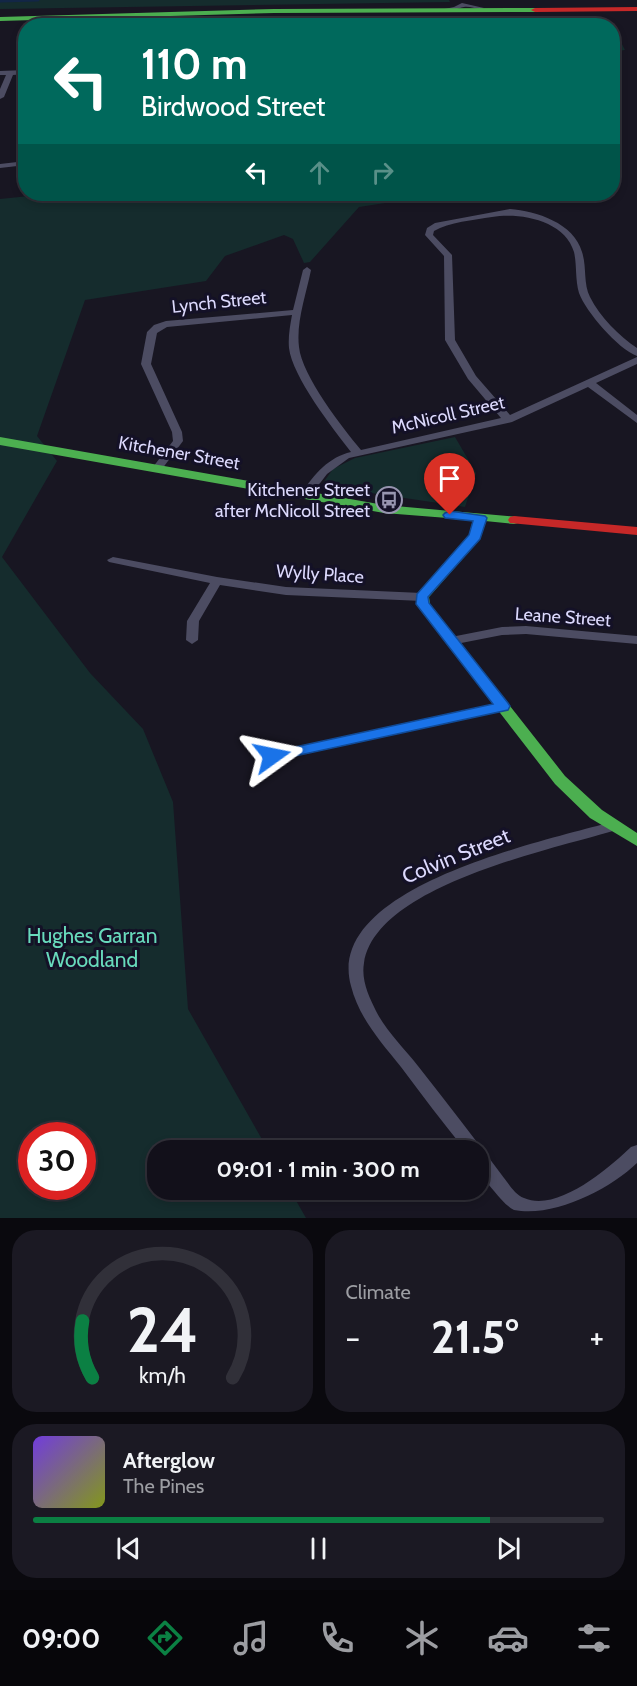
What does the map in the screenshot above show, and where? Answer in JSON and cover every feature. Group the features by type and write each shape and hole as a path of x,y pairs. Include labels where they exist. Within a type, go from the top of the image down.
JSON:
{"main road":[{"path":"0,13 461,2 637,3"},
{"path":"34,18 274,11 637,9"},
{"path":"0,19 18,18"},
{"name":"Kitchener Street","path":"0,441 158,467 384,509 637,531"},
{"path":"480,518 475,536 422,597 423,604 584,806 611,827 637,841"}],"street":[{"path":"439,10 456,9 461,2 472,8 498,10"},
{"path":"0,73 18,73"},
{"path":"0,97 10,74"},
{"path":"0,166 18,164"},
{"path":"508,420 472,377 450,340 448,255 429,235 430,230 438,225 510,212 524,213 550,223 567,235 576,246 585,296 621,340 637,353"},
{"path":"307,270 297,312 294,350 299,364 345,439 357,452"},
{"name":"Lynch Street","path":"158,467 178,441 177,432 146,364 152,332 157,327 166,324 297,312"},
{"name":"McNicoll Street","path":"307,494 318,477 332,463 357,452 456,433 508,420 637,360"},
{"path":"588,383 595,386 637,420"},
{"name":"Wylly Place","path":"113,560 217,581 286,591 422,597"},
{"path":"192,640 193,621 217,581"},
{"name":"Leane Street","path":"452,641 502,631 526,630 637,640"},
{"path":"272,756 503,706"},
{"name":"Colvin Street","path":"466,1140 371,1017 360,993 356,966 363,941 381,918 407,899 438,883 512,856 611,827"},
{"path":"489,1169 520,1205 545,1214 571,1207 615,1174 637,1152"}],"green space":[{"path":"0,0 449,0 450,2 0,9"},
{"path":"620,40 625,50 620,51"},
{"name":"Hughes Garran Woodland","path":"18,197 18,201 398,201 359,207 310,262 304,263 293,239 284,235 225,256 206,281 85,300 37,436 57,461 2,557 90,673 143,729 173,802 188,1009 262,1140 147,1140 147,1200 296,1200 306,1218 0,1218 0,199"},
{"path":"455,437 476,473 465,507 324,486 323,483 333,469 355,458"}],"waterway":[{"path":"0,1 38,0"}],"traffic: fast":[{"path":"34,18 274,11 535,10"},
{"path":"0,19 18,18"},
{"path":"0,441 384,509 514,520"},
{"path":"480,518 475,536 422,597 423,604 560,780 596,814 637,841"}],"traffic: jam":[{"path":"535,10 637,9"},
{"path":"514,520 637,531"}],"place":[{"name":"Kitchener Street after McNicoll Street","path":"389,500"}],"route":[{"path":"272,756 503,706 423,604 422,597 475,536 478,528 480,518 450,515"}]}
